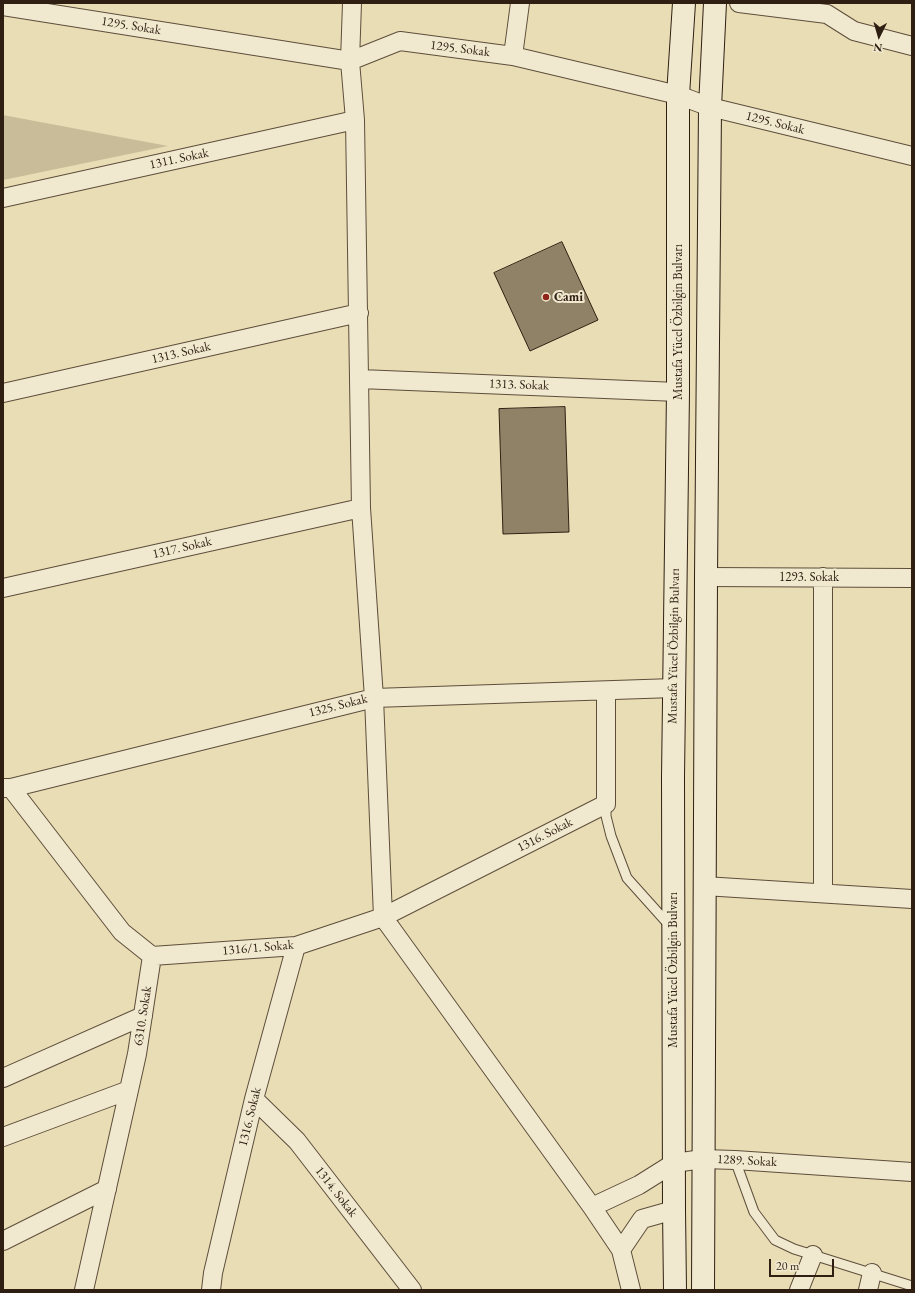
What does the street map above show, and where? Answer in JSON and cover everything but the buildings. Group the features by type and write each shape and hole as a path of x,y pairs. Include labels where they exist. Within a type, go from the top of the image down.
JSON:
{"street":[{"path":"352,3 350,61 355,120 361,508 374,698 383,917 592,1207 621,1250 631,1290"},
{"path":"513,56 520,3"},
{"name":"Mustafa Yücel Özbilgin Bulvarı","path":"676,1290 674,1210 673,930 674,688 678,392 678,96 684,3"},
{"path":"703,1290 704,886 710,107 715,3"},
{"path":"738,3 827,14 854,31 912,46"},
{"name":"1295. Sokak","path":"3,6 350,61 400,42 513,56 678,96 710,107 912,156"},
{"name":"1311. Sokak","path":"3,198 355,120"},
{"name":"1313. Sokak","path":"3,393 359,313"},
{"name":"1313. Sokak","path":"360,379 678,392"},
{"name":"1317. Sokak","path":"3,588 361,508"},
{"name":"1293. Sokak","path":"706,577 912,578"},
{"path":"822,577 823,893"},
{"name":"1325. Sokak","path":"7,788 374,698 674,688"},
{"path":"606,691 606,804"},
{"path":"7,788 122,932 152,956"},
{"name":"1316. Sokak","path":"383,917 606,804"},
{"path":"704,886 912,899"},
{"name":"1316/1. Sokak","path":"152,956 296,946 383,917"},
{"name":"1316. Sokak","path":"211,1290 213,1273 254,1099 296,946"},
{"name":"6310. Sokak","path":"84,1290 129,1090 143,1016 152,956"},
{"path":"3,1078 143,1016"},
{"path":"3,1137 129,1090"},
{"name":"1314. Sokak","path":"254,1099 297,1140 412,1290"},
{"name":"1289. Sokak","path":"592,1207 639,1184 674,1163 703,1159 912,1172"},
{"path":"3,1241 106,1189"},
{"path":"621,1250 642,1219 674,1210"},
{"path":"799,1290 813,1255"}],"lane":[{"path":"606,804 606,816 611,836 626,878 673,930"},
{"path":"735,1160 754,1212 775,1240 794,1249 813,1255 870,1282 912,1286"}],"shaded area":[{"path":"3,115 168,146 3,180"}],"place":[{"name":"Cami","path":"546,297"}]}
